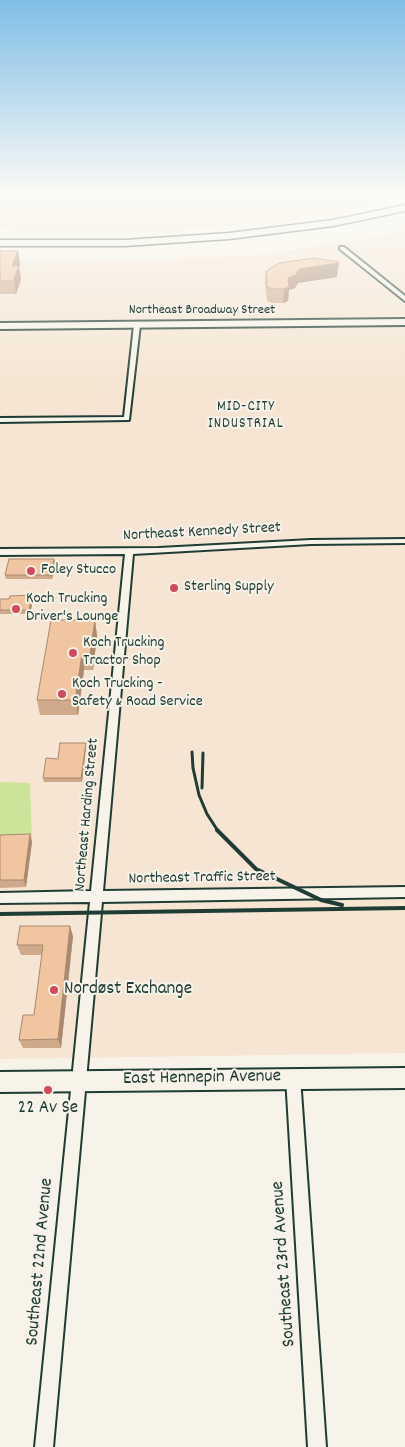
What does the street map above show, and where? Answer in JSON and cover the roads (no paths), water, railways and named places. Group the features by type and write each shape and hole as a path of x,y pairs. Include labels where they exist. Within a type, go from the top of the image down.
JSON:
{"main road":[{"name":"Northeast Broadway Street","path":"0,326 405,322"},
{"name":"East Hennepin Avenue","path":"0,1082 405,1078"}],"street":[{"path":"356,260 405,300"},
{"path":"0,420 127,419 137,325"},
{"name":"Northeast Kennedy Street","path":"0,552 128,552 310,542 405,540"},
{"name":"Northeast Harding Street","path":"79,1080 128,552"},
{"name":"Northeast Traffic Street","path":"0,898 405,892"},
{"name":"Southeast 23rd Avenue","path":"293,1078 317,1447"},
{"name":"Southeast 22nd Avenue","path":"44,1447 79,1080"}],"railway":[{"path":"192,752 193,768 199,795 207,814 218,831"},
{"path":"202,788 203,753"},
{"path":"218,831 256,869 321,900 342,905"},
{"path":"0,914 405,908"}],"place":[{"name":"Foley Stucco","path":"31,571"},
{"name":"Sterling Supply","path":"174,588"},
{"name":"Koch Trucking Driver's Lounge","path":"16,609"},
{"name":"Koch Trucking Tractor Shop","path":"73,653"},
{"name":"Koch Trucking - Safety & Road Service","path":"62,694"},
{"name":"Nordøst Exchange","path":"54,990"},
{"name":"22 Av Se","path":"48,1090"}],"district":[{"name":"MID-CITY INDUSTRIAL","path":"246,416"}]}
